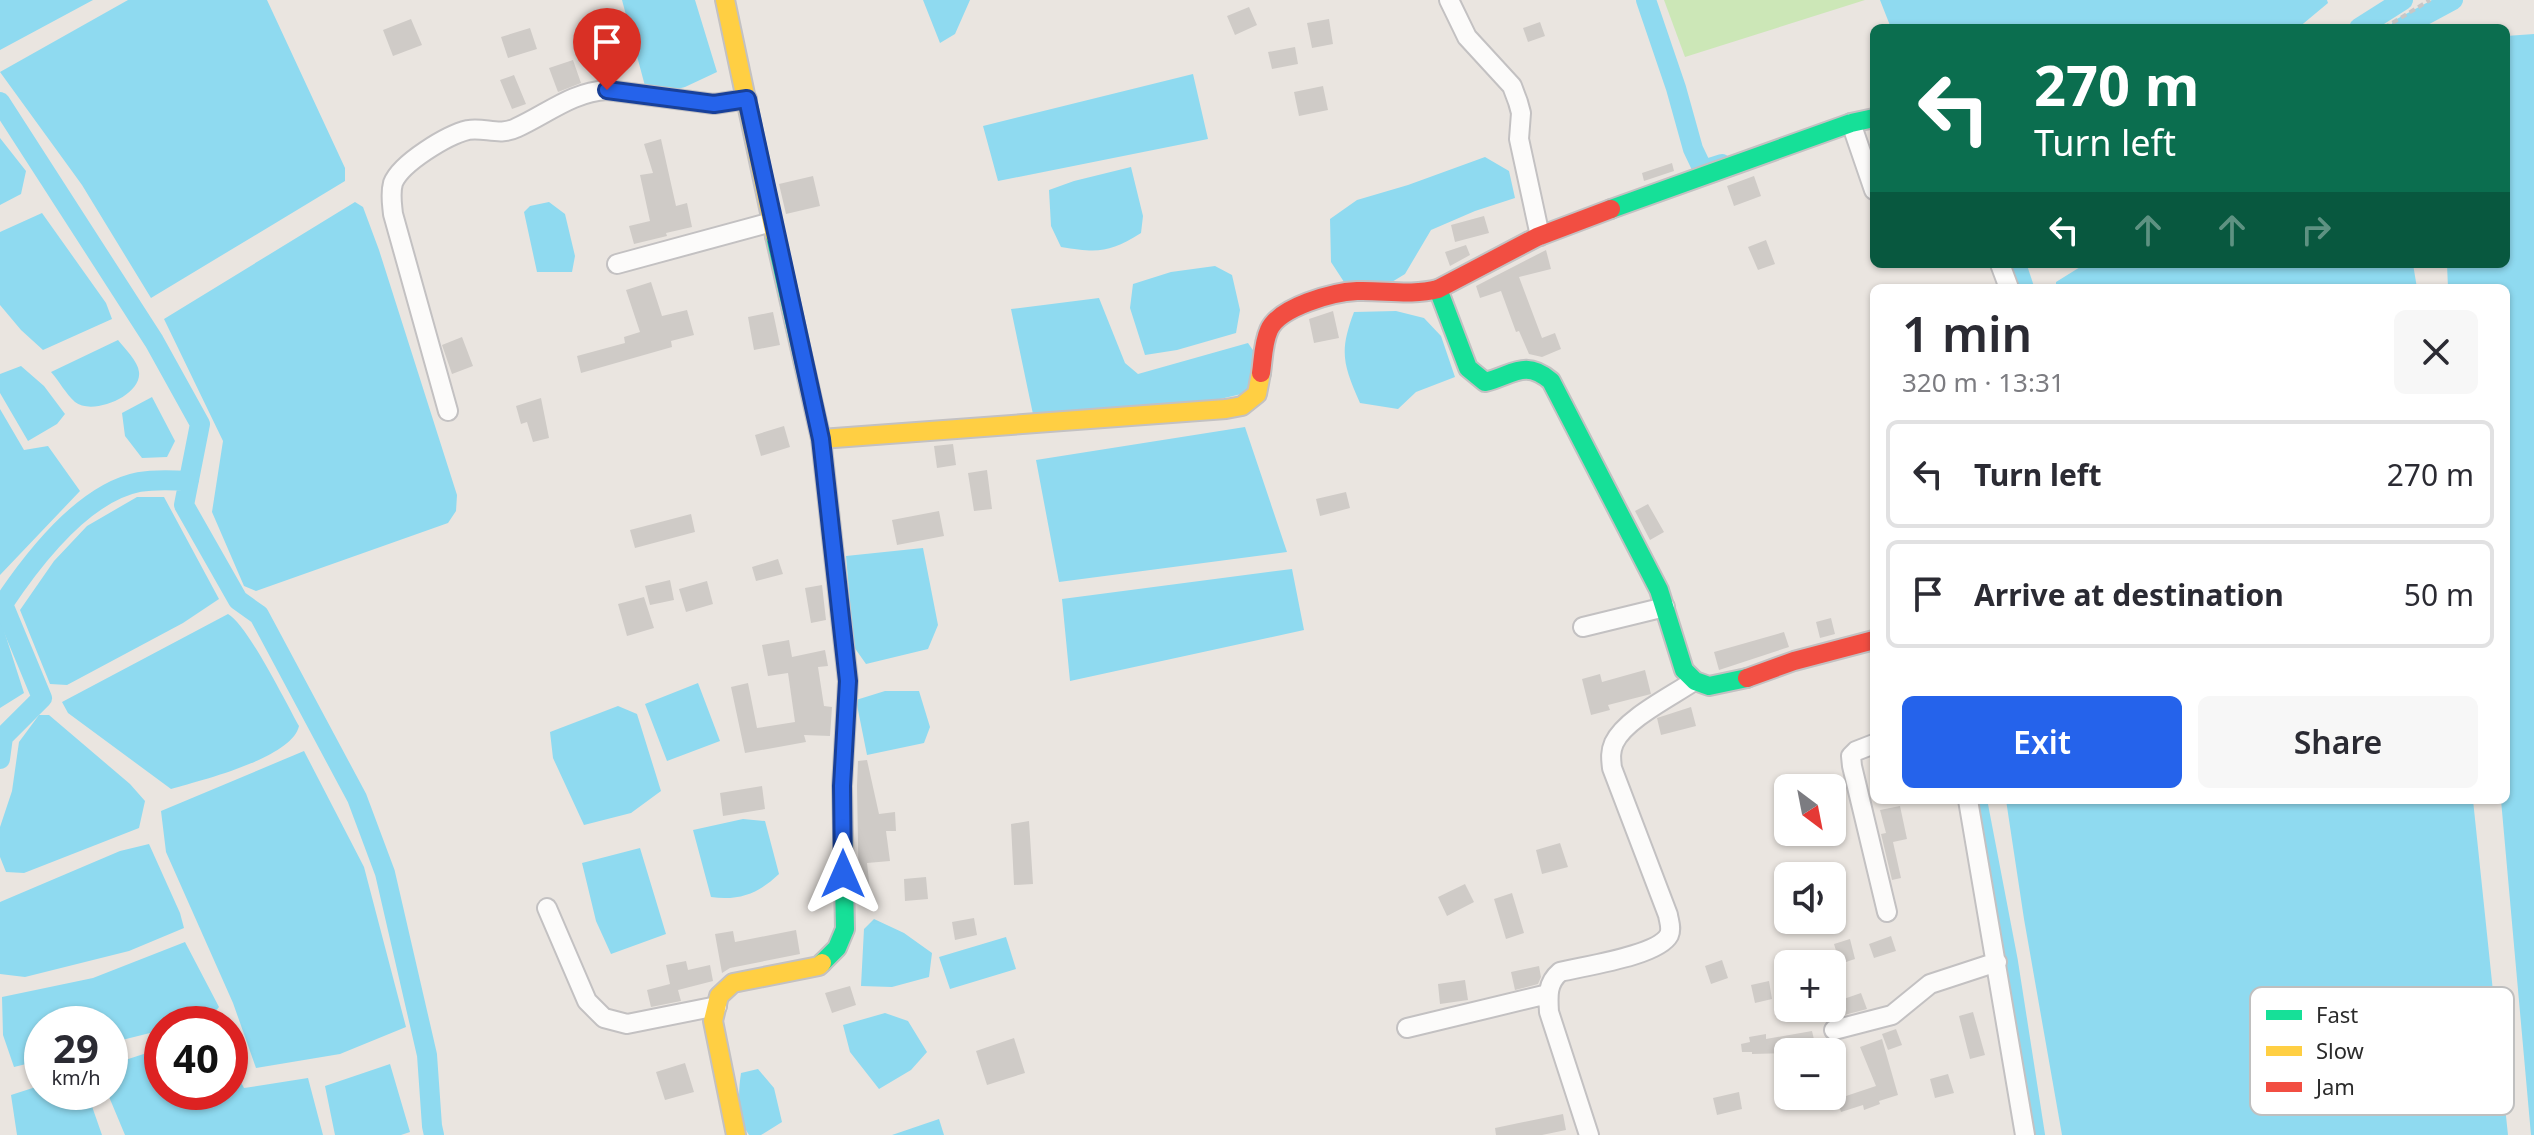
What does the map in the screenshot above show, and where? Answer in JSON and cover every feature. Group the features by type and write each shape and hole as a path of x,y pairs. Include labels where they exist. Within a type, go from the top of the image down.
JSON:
{"street":[{"path":"725,0 821,439 848,681 842,786 845,929 837,948 819,966 733,983 719,996 713,1021 736,1135"},
{"path":"1449,0 1467,37 1512,86 1521,113 1519,139 1540,236"},
{"path":"448,411 393,214 390,194 394,180 402,170 445,138 476,129 506,132 591,91 607,90 714,104 747,99"},
{"path":"821,439 1242,406 1257,394 1268,332 1276,319 1289,310 1322,297 1355,291 1422,293 1438,289 1540,236 1851,123 1870,119"},
{"path":"1851,123 1870,178"},
{"path":"617,264 772,222"},
{"path":"1438,289 1468,368 1476,376 1485,382 1531,367 1551,381 1659,590 1684,670 1694,681 1711,686 1743,679 1870,641"},
{"path":"1583,627 1665,607"},
{"path":"1589,1135 1549,1012 1551,979 1560,972 1645,951 1669,935 1668,915 1612,768 1611,754 1615,741 1627,726 1694,681"},
{"path":"1870,746 1851,756 1852,766 1887,912"},
{"path":"1969,804 2025,1135"},
{"path":"547,908 587,1001 604,1018 627,1024 717,1006"},
{"path":"1834,1030 1892,1015 1930,984 1997,962"},
{"path":"1407,1028 1548,994"}],"path":[{"path":"2391,24 2430,0"}],"green space":[{"path":"1664,0 1865,0 1685,57"}],"water":[{"path":"0,0 93,0 0,50"},
{"path":"128,0 267,0 345,168 345,181 151,298 82,185 0,72"},
{"path":"622,0 695,0 717,72 666,92 645,86"},
{"path":"923,0 970,0 955,34 940,43"},
{"path":"1880,0 2327,0 2328,3 2303,24 1889,24"},
{"path":"2534,34 2534,1135 2531,1135 2501,804 2510,804 2510,284 2448,284 2447,268 2510,268 2510,36"},
{"path":"1193,74 1208,139 998,181 983,126"},
{"path":"0,138 26,171 21,194 0,205"},
{"path":"1485,157 1509,171 1515,198 1431,230 1405,274 1382,288 1346,285 1331,262 1330,219 1357,200"},
{"path":"1131,167 1143,216 1141,233 1103,250 1061,247 1051,226 1049,190"},
{"path":"355,202 363,207 379,250 457,495 456,511 448,523 256,591 244,586 212,512 223,441 164,319"},
{"path":"549,202 565,214 575,256 572,272 537,272 524,212 530,206"},
{"path":"42,213 106,303 112,319 43,350 0,305 0,232"},
{"path":"1215,266 1232,275 1240,310 1236,333 1177,350 1145,355 1130,308 1133,284 1171,272"},
{"path":"2079,268 2414,268 2416,284 2056,284"},
{"path":"1099,298 1125,363 1138,374 1248,343 1257,356 1254,391 1199,404 1034,419 1011,309"},
{"path":"1396,311 1424,318 1441,336 1455,377 1416,392 1398,409 1360,403 1345,358 1346,338 1354,312"},
{"path":"118,340 138,368 138,381 133,389 104,405 83,406 75,402 51,372"},
{"path":"21,366 44,386 65,414 57,424 28,441 0,393 0,374"},
{"path":"152,397 175,441 167,457 142,458 125,436 122,413"},
{"path":"0,409 24,450 48,446 80,491 0,575"},
{"path":"1245,427 1287,552 1059,582 1036,460"},
{"path":"137,497 164,497 219,599 183,623 67,685 50,684 20,610 54,561 87,526"},
{"path":"923,548 938,625 928,649 866,664 854,647 846,556"},
{"path":"1292,569 1304,630 1070,681 1062,599"},
{"path":"228,614 245,632 299,726 293,738 264,758 171,789 68,713 62,702"},
{"path":"0,618 24,693 0,708"},
{"path":"698,683 720,741 667,761 645,704"},
{"path":"885,691 919,691 930,727 924,743 867,755 856,700"},
{"path":"618,706 637,714 661,791 631,813 584,825 553,758 550,732"},
{"path":"39,715 49,715 130,784 145,801 139,828 24,873 6,872 0,857 0,827 12,791 19,742"},
{"path":"304,751 364,867 406,1027 340,1054 256,1068 248,1045 248,1006 234,1006 166,852 161,811"},
{"path":"2007,804 2473,804 2493,987 2250,987 2250,1115 2506,1115 2508,1135 2062,1135"},
{"path":"743,819 765,821 779,874 748,894 731,898 711,897 693,830"},
{"path":"149,844 184,928 129,951 25,977 0,974 0,902 120,851"},
{"path":"640,848 666,934 611,954 596,921 582,863"},
{"path":"874,919 904,933 932,953 929,977 892,987 861,986 864,929"},
{"path":"1006,937 1016,969 950,989 939,957"},
{"path":"185,942 218,1006 144,1006 144,1034 128,1038 128,1006 24,1006 24,1064 14,1067 3,1035 2,997 93,978"},
{"path":"885,1013 908,1021 927,1052 911,1070 879,1089 850,1052 843,1025"},
{"path":"144,1054 144,1110 248,1110 248,1087 308,1078 323,1135 125,1135 115,1110 128,1110 128,1059"},
{"path":"390,1064 410,1132 401,1135 335,1135 325,1086"},
{"path":"758,1069 774,1088 782,1122 761,1135 749,1135 740,1113 741,1073"},
{"path":"24,1091 24,1110 93,1110 102,1135 17,1135 11,1095"},
{"path":"939,1119 944,1135 892,1135"}],"building":[{"path":"1249,7 1257,25 1235,35 1227,16"},
{"path":"411,19 422,45 393,56 383,30"},
{"path":"1329,19 1333,44 1312,48 1307,23"},
{"path":"1540,22 1545,36 1528,42 1523,28"},
{"path":"530,28 537,49 508,58 501,37"},
{"path":"1295,47 1298,64 1272,69 1268,52"},
{"path":"573,60 581,83 558,92 549,68"},
{"path":"514,75 526,104 512,109 500,80"},
{"path":"1323,86 1328,110 1299,116 1294,92"},
{"path":"661,139 676,206 687,203 692,227 634,244 629,226 650,221 640,175 653,173 644,144"},
{"path":"1672,163 1674,171 1644,181 1642,173"},
{"path":"813,176 820,206 786,214 779,184"},
{"path":"1754,176 1761,196 1734,206 1727,186"},
{"path":"1484,216 1489,233 1455,242 1451,225"},
{"path":"1766,240 1775,264 1758,270 1748,247"},
{"path":"1466,245 1470,255 1450,266 1445,252"},
{"path":"1546,250 1551,269 1519,277 1542,338 1555,333 1561,349 1542,357 1529,354 1519,331 1516,332 1501,291 1480,298 1476,286"},
{"path":"651,282 662,316 687,310 694,335 671,341 672,347 581,373 577,356 625,343 624,337 640,332 626,290"},
{"path":"1333,311 1339,338 1314,343 1309,319"},
{"path":"773,312 780,345 754,350 748,317"},
{"path":"462,337 473,366 452,374 442,345"},
{"path":"541,398 549,438 533,442 527,422 521,424 516,406"},
{"path":"784,426 790,447 761,456 755,435"},
{"path":"953,444 956,465 937,468 934,446"},
{"path":"987,470 992,509 974,511 968,473"},
{"path":"1346,492 1350,508 1320,516 1316,499"},
{"path":"1648,504 1664,532 1650,540 1635,511"},
{"path":"939,511 944,536 897,545 892,520"},
{"path":"691,514 695,532 635,548 630,530"},
{"path":"778,559 783,574 756,581 752,567"},
{"path":"670,580 674,600 650,605 645,586"},
{"path":"707,581 713,604 686,612 679,589"},
{"path":"822,585 826,620 811,623 805,588"},
{"path":"644,597 654,628 627,636 618,604"},
{"path":"1831,618 1835,634 1820,638 1816,622"},
{"path":"1784,632 1789,647 1719,670 1714,652"},
{"path":"789,640 792,657 825,650 828,666 818,667 824,706 832,707 830,736 804,735 806,742 745,753 731,687 748,683 757,728 795,722 788,673 768,676 762,645"},
{"path":"1645,670 1651,694 1608,705 1610,710 1591,715 1582,679 1600,674 1602,682"},
{"path":"1691,707 1696,726 1661,735 1657,718"},
{"path":"867,760 879,814 895,812 896,831 886,831 890,861 867,863 871,899 859,900 858,761"},
{"path":"762,786 765,809 723,816 720,793"},
{"path":"1900,806 1907,839 1893,842 1901,878 1892,880 1881,834 1886,833 1880,810"},
{"path":"1029,821 1033,884 1014,885 1011,824"},
{"path":"1560,843 1568,867 1542,874 1536,850"},
{"path":"926,877 928,899 905,901 904,879"},
{"path":"1465,884 1474,902 1447,916 1438,897"},
{"path":"1512,893 1524,933 1506,939 1494,899"},
{"path":"974,918 977,935 955,940 952,922"},
{"path":"796,930 800,954 730,968 722,973 715,934 733,931 735,942"},
{"path":"1891,936 1896,951 1874,958 1869,944"},
{"path":"1850,939 1855,959 1846,962 1846,950 1836,950 1834,944"},
{"path":"1722,960 1728,978 1711,984 1705,966"},
{"path":"686,961 688,970 710,965 713,981 678,990 681,1001 651,1007 647,990 670,984 666,965"},
{"path":"1539,966 1541,977 1538,984 1515,990 1511,972"},
{"path":"1465,980 1468,1000 1440,1004 1438,984"},
{"path":"1769,981 1772,999 1755,1003 1751,985"},
{"path":"850,986 856,1005 832,1013 825,993"},
{"path":"1861,993 1867,1009 1846,1015 1846,998"},
{"path":"1973,1012 1985,1055 1970,1059 1959,1016"},
{"path":"1896,1029 1902,1045 1888,1050 1882,1034"},
{"path":"1812,1031 1814,1038 1774,1038 1774,1053 1742,1052 1741,1044 1750,1042 1749,1037 1766,1034 1766,1039"},
{"path":"1014,1038 1025,1073 987,1085 976,1051"},
{"path":"1882,1039 1898,1095 1864,1110 1863,1105 1841,1112 1846,1110 1846,1096 1876,1086 1860,1047"},
{"path":"685,1063 694,1092 665,1100 656,1072"},
{"path":"1948,1074 1954,1093 1935,1098 1930,1079"},
{"path":"1739,1092 1742,1109 1717,1115 1713,1098"},
{"path":"1563,1114 1566,1130 1542,1135 1496,1135 1495,1128"}],"waterway":[{"path":"1646,0 1693,149 1703,170 1722,164"},
{"path":"2365,24 2403,0"},
{"path":"2408,24 2453,0"},
{"path":"0,102 154,341 200,424 184,505 238,600 259,615 357,798 385,873 427,1055 434,1135"},
{"path":"2017,268 2023,284"},
{"path":"3,604 61,530 98,499 139,482 189,481"},
{"path":"0,604 3,604 42,698 3,737 0,759"},
{"path":"1978,804 2008,962 2035,1135"}],"traffic: fast":[{"path":"1611,209 1870,119"},
{"path":"775,236 821,439 848,681 842,786 845,929 837,948 822,963"},
{"path":"1438,289 1468,368 1485,382 1526,370 1542,374 1551,381 1659,590 1684,670 1695,681 1709,686 1747,678"}],"traffic: slow":[{"path":"725,0 775,236"},
{"path":"821,439 1226,409 1242,406 1257,394 1261,373"},
{"path":"736,1135 713,1021 719,996 733,983 822,963"}],"traffic: jam":[{"path":"1261,373 1269,330 1284,314 1295,308 1347,292 1438,289 1537,237 1611,209"},
{"path":"1747,678 1794,661 1870,641"}],"route":[{"path":"607,90 714,104 747,99 821,439 848,681 842,786 843,874"}]}
